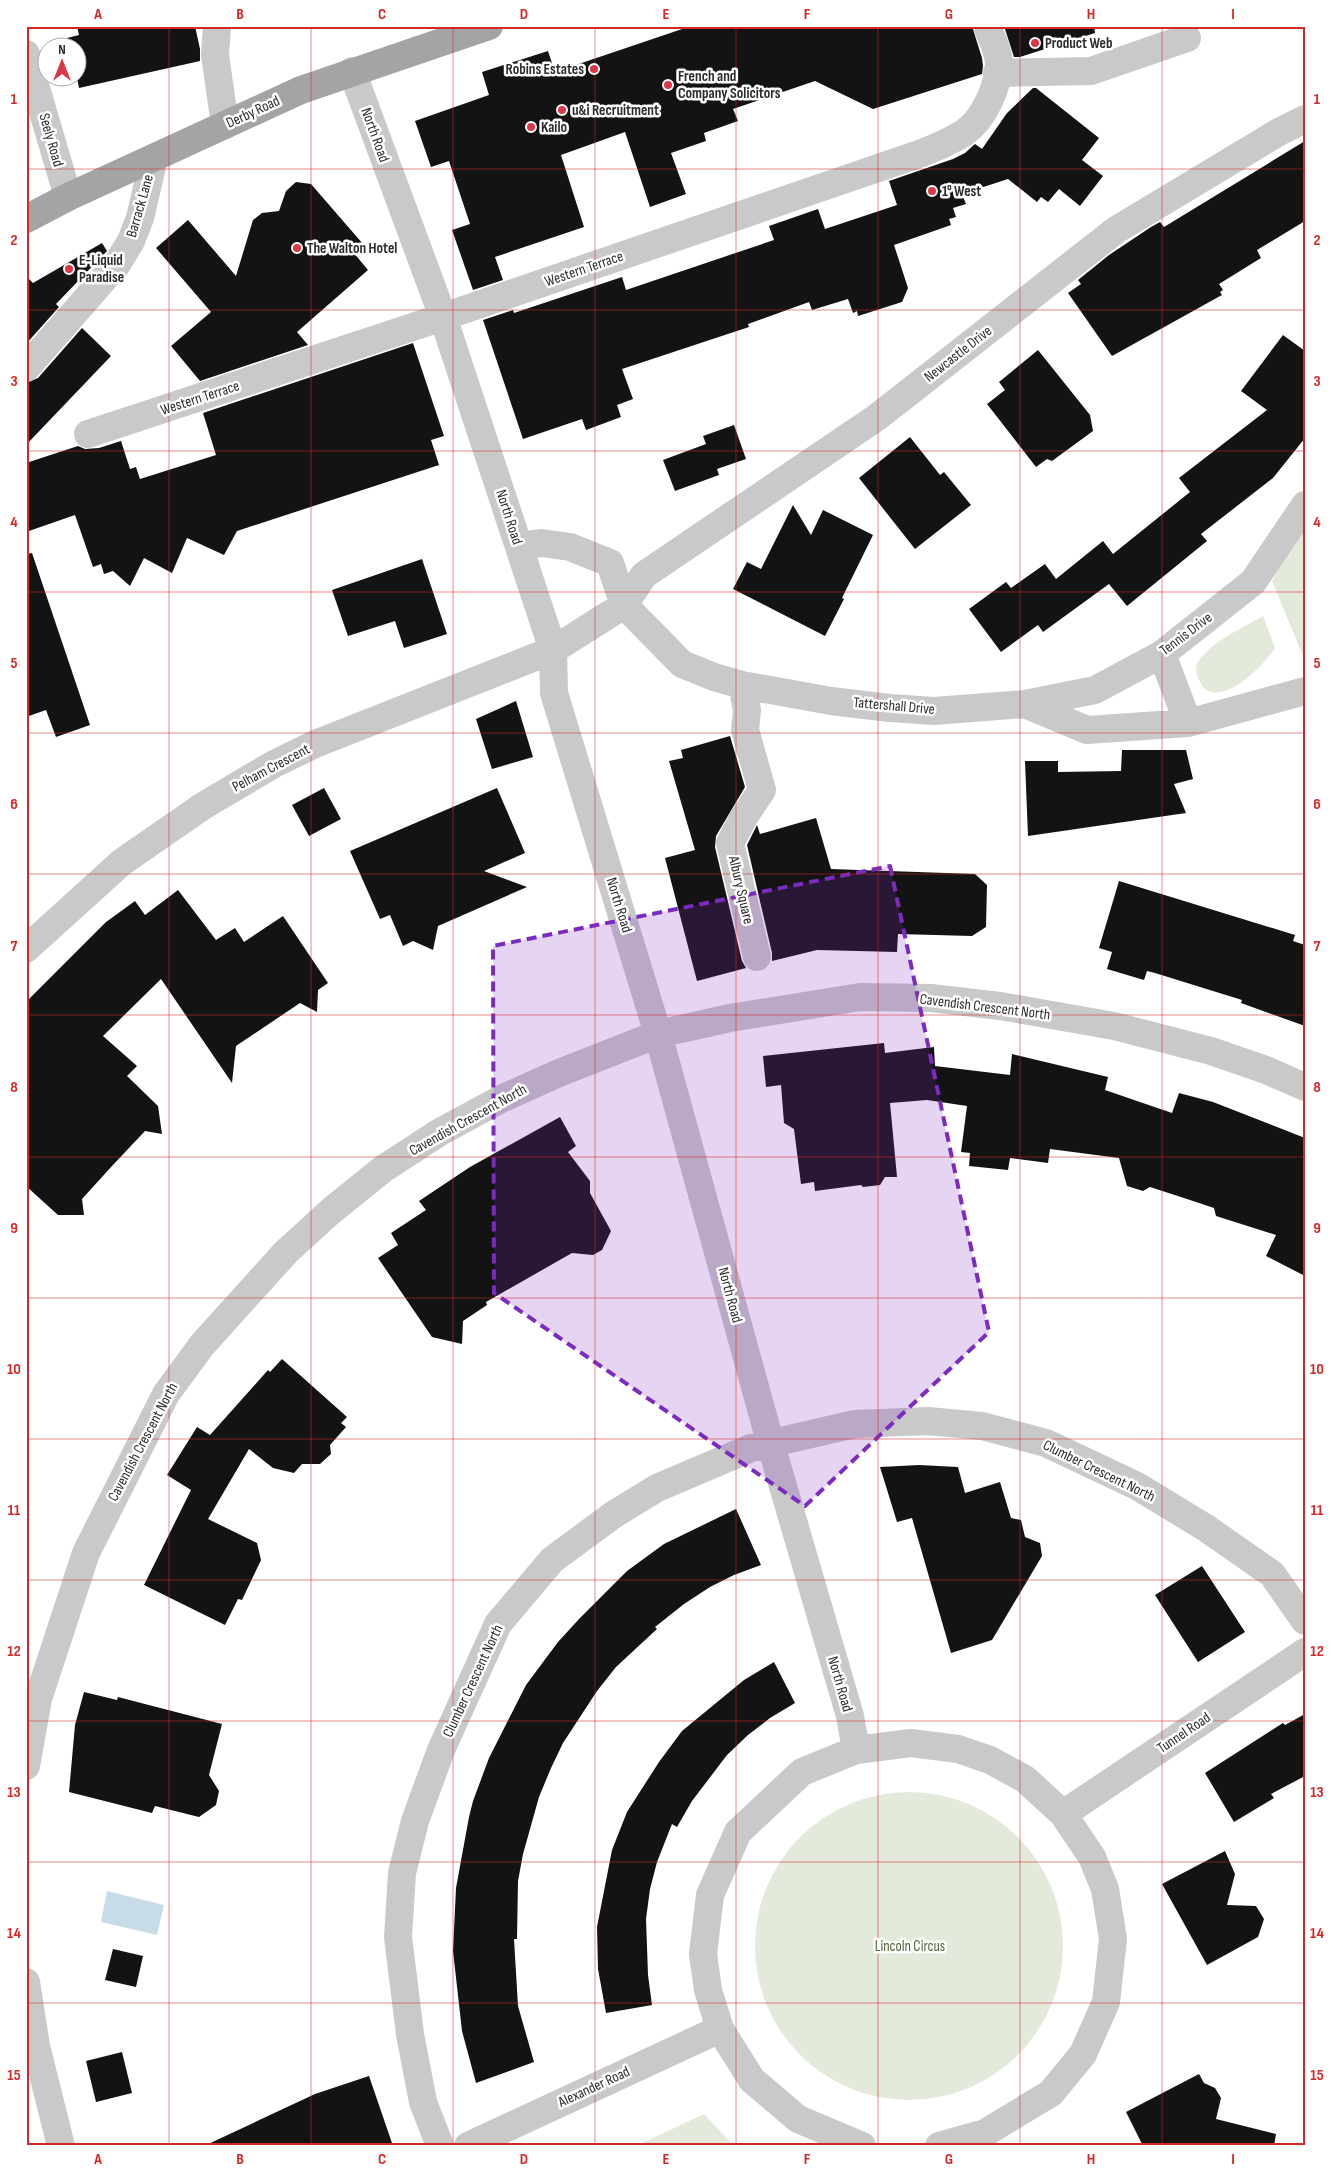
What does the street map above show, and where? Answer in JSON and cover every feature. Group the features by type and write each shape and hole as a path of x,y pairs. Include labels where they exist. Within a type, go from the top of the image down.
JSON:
{"main road":[{"name":"Derby Road","path":"26,219 68,197 301,90 352,71 487,27"}],"street":[{"path":"217,26 215,55 225,125"},
{"path":"987,26 998,68 1092,71 1187,38"},
{"name":"Seely Road","path":"26,54 68,197"},
{"name":"Western Terrace","path":"88,434 443,317 922,153 966,132 982,113 994,89 998,68"},
{"name":"North Road","path":"352,71 443,317 553,650 554,693 658,1034 771,1445 850,1716 856,1750"},
{"name":"Newcastle Drive","path":"624,605 644,575 876,418 1116,230 1279,132 1305,119"},
{"name":"Barrack Lane","path":"26,368 117,264 131,241 147,193 154,158"},
{"name":"Tennis Drive","path":"1025,704 1095,690 1162,654 1253,582 1305,505"},
{"name":"Tattershall Drive","path":"519,546 542,543 570,547 610,563 624,605 682,664 742,685 831,700 934,711 1025,704 1087,730 1188,723 1305,691"},
{"path":"553,650 624,605"},
{"name":"Pelham Crescent","path":"26,949 122,862 203,806 274,764 315,744 553,650"},
{"path":"1162,654 1188,723"},
{"name":"Albury Square","path":"742,685 748,710 745,730 762,790 744,816 730,843 757,958"},
{"name":"Cavendish Crescent North","path":"26,1766 38,1699 86,1552 166,1394 202,1346 286,1252 331,1211 383,1169 440,1132 501,1099 658,1034 730,1018 860,998 931,998 1000,1006 1114,1026 1211,1050 1266,1070 1305,1087"},
{"name":"Clumber Crescent North","path":"440,2146 423,2102 410,2034 398,1937 402,1873 415,1821 441,1750 498,1624 552,1560 613,1515 657,1488 751,1448 771,1445 795,1437 855,1424 928,1422 982,1426 1046,1443 1137,1486 1206,1528 1272,1574 1305,1620"},
{"name":"Tunnel Road","path":"1063,1814 1305,1652"},
{"path":"862,2146 798,2120 752,2080 720,2029 708,1990 703,1954 710,1895 738,1832 802,1772 856,1750 911,1743 958,1748 990,1760 1025,1779 1063,1814 1092,1857 1104,1889 1113,1939 1106,2002 1083,2054 1052,2093 988,2140 939,2146"},
{"path":"26,1982 36,2046 61,2146"},
{"name":"Alexander Road","path":"468,2146 720,2029"}],"highlighted area":[{"path":"890,866 989,1332 805,1506 494,1293 493,946"}],"green space":[{"path":"1305,520 1305,661 1272,581 1301,524"},
{"path":"1263,616 1275,648 1270,655 1254,672 1234,687 1223,692 1214,692 1204,688 1198,678 1196,669 1198,662 1204,654 1219,641"},
{"name":"Lincoln Circus","path":"909,1792 939,1795 968,1804 994,1818 1018,1837 1037,1861 1051,1887 1060,1916 1063,1946 1060,1976 1051,2005 1037,2031 1018,2055 994,2074 968,2088 939,2097 909,2100 879,2097 850,2088 824,2074 800,2055 781,2031 767,2005 758,1976 755,1946 758,1916 767,1887 781,1861 800,1837 824,1818 850,1804 879,1795"},
{"path":"704,2114 734,2146 636,2146"}],"water":[{"path":"107,1891 164,1905 157,1935 101,1922"}],"building":[{"path":"77,26 195,26 200,49 200,61 88,86 88,38 67,38 79,35"},
{"path":"691,26 972,26 982,58 982,74 873,109 815,81 733,109 738,121 704,133 706,141 671,153 686,194 650,207 625,132 561,155 584,227 495,257 503,280 473,290 452,230 470,224 449,161 431,167 415,121 489,95 482,72 548,51 555,72"},
{"name":"Product Web","path":"1004,26 1094,26 1095,33 1020,57 1014,57"},
{"path":"1033,88 1036,88 1099,138 1082,160 1103,176 1080,206 1059,189 1048,202 1041,197 1037,202 1008,179 962,194 966,204 953,208 956,217 949,219 951,225 894,245 908,288 902,302 858,316 857,311 853,313 848,299 812,310 809,302 748,324 749,327 622,369 633,399 617,405 621,417 586,430 582,419 523,439 483,320 513,310 514,313 622,277 626,290 774,240 769,226 818,209 825,229 897,205 889,181 953,159 965,153 975,144 982,149 1007,113"},
{"path":"1305,141 1305,221 1257,250 1261,258 1219,284 1223,290 1220,292 1222,295 1112,356 1068,293 1081,284 1078,280 1109,255 1151,227 1160,222 1164,227"},
{"path":"296,182 311,184 363,244 353,252 368,270 297,332 308,345 200,381 171,346 211,312 156,248 188,220 236,276 253,220 262,213 279,211 286,191"},
{"path":"102,243 107,251 56,304 59,307 26,344 26,276 33,283"},
{"path":"82,328 111,356 26,445 26,383 38,378"},
{"path":"1283,335 1305,351 1305,438 1273,478 1201,534 1207,541 1127,606 1109,584 1043,632 1038,625 1001,652 969,609 1006,582 1011,588 1045,564 1056,579 1103,541 1113,554 1190,492 1179,478 1267,410 1241,391"},
{"path":"413,343 444,436 431,440 439,465 237,531 224,555 187,538 172,573 144,558 130,586 113,571 104,574 101,564 93,567 75,515 26,532 26,463 78,446 85,449 99,448 121,441 130,469 136,467 140,479 216,455 203,413"},
{"path":"1038,350 1090,415 1093,431 1052,461 1047,459 1036,467 987,404 1005,390 999,382"},
{"path":"734,425 746,459 717,469 719,475 675,491 663,460 706,444 703,436"},
{"path":"910,437 940,475 944,472 971,505 915,549 859,478"},
{"path":"793,505 811,535 823,510 873,535 825,636 733,589 747,562 761,569"},
{"path":"32,553 90,725 56,737 46,710 26,717 26,554"},
{"path":"422,559 447,634 404,648 395,621 348,636 332,590"},
{"path":"516,701 533,757 492,769 476,719"},
{"path":"730,736 745,787 716,836 715,847 742,961 746,968 697,981 665,858 695,850 669,761 683,758 681,750"},
{"path":"1122,750 1186,750 1193,779 1174,784 1186,813 1028,836 1025,761 1058,761 1058,772 1121,771"},
{"path":"324,788 341,819 309,836 292,805"},
{"path":"497,788 525,853 484,871 527,887 438,926 433,950 413,941 403,946 390,915 380,919 350,851"},
{"path":"816,818 831,869 975,874 987,885 986,927 972,936 898,934 897,952 817,950 772,961 772,953 747,845 757,825 760,834"},
{"path":"1119,881 1295,935 1293,941 1305,945 1305,1026 1241,1003 1242,1000 1155,973 1147,971 1144,980 1107,969 1112,952 1099,948"},
{"path":"178,890 216,940 235,928 244,942 283,916 328,983 318,990 317,1012 300,1003 236,1046 232,1083 161,979 103,1036 137,1066 127,1076 158,1106 162,1134 145,1131 82,1199 84,1215 58,1215 26,1186 26,1002 106,922 135,901 145,915"},
{"path":"884,1043 885,1053 934,1047 935,1066 1010,1075 1012,1054 1108,1077 1105,1090 1172,1113 1179,1093 1213,1102 1305,1138 1305,1276 1266,1256 1276,1235 1216,1216 1214,1208 1187,1199 1150,1187 1143,1191 1127,1186 1119,1158 1050,1149 1048,1163 1010,1158 1008,1170 969,1166 970,1153 961,1152 967,1106 927,1100 890,1103 897,1177 885,1177 880,1185 863,1187 861,1185 815,1191 814,1182 801,1184 794,1129 784,1123 781,1085 766,1087 763,1056"},
{"path":"560,1117 576,1146 568,1152 590,1181 590,1193 611,1231 602,1250 593,1255 572,1253 486,1302 487,1305 463,1321 462,1344 432,1337 378,1258 398,1245 391,1233 426,1210 419,1201 470,1167"},
{"path":"282,1359 347,1417 341,1423 346,1427 330,1445 331,1454 320,1464 302,1464 294,1473 273,1468 249,1449 208,1519 257,1543 261,1560 242,1600 238,1599 225,1625 144,1585 191,1490 167,1475 197,1427 210,1435 268,1370 270,1372"},
{"path":"919,1465 958,1467 965,1493 1000,1482 1011,1518 1021,1520 1025,1537 1040,1543 1042,1556 992,1640 951,1653 912,1518 897,1522 880,1467"},
{"path":"736,1509 761,1565 734,1575 710,1587 684,1604 655,1627 657,1629 616,1667 597,1691 563,1743 551,1768 539,1797 523,1854 518,1881 517,1939 514,1939 518,2006 534,2062 476,2083 462,2031 453,1951 456,1888 469,1817 489,1758 526,1685 558,1642 579,1619 627,1571 664,1544"},
{"path":"1202,1566 1245,1632 1198,1662 1155,1595"},
{"path":"774,1662 795,1703 770,1718 727,1755 692,1801 677,1827 672,1824 657,1862 650,1889 646,1919 648,1975 652,2005 606,2013 598,1969 597,1927 612,1850 627,1812 659,1762 682,1731 744,1680"},
{"path":"84,1692 117,1700 118,1697 222,1724 209,1775 219,1791 216,1805 199,1817 155,1806 152,1813 69,1792 75,1725"},
{"path":"1305,1714 1305,1776 1271,1794 1274,1798 1234,1822 1205,1773 1283,1723 1285,1725"},
{"path":"1225,1851 1235,1874 1227,1905 1256,1906 1264,1919 1258,1937 1207,1965 1162,1884"},
{"path":"113,1949 143,1956 136,1987 105,1980"},
{"path":"122,2052 132,2093 96,2102 86,2061"},
{"path":"1199,2074 1204,2083 1215,2088 1221,2098 1216,2119 1276,2134 1274,2146 1143,2146 1126,2112"},
{"path":"369,2076 393,2146 204,2146 315,2094"}],"place":[{"name":"Product Web","path":"1035,43"},
{"name":"Robins Estates","path":"594,69"},
{"name":"French and Company Solicitors","path":"668,85"},
{"name":"u&i Recruitment","path":"562,110"},
{"name":"Kailo","path":"531,127"},
{"name":"1° West","path":"932,191"},
{"name":"The Walton Hotel","path":"297,248"},
{"name":"E-Liquid Paradise","path":"69,269"}]}
